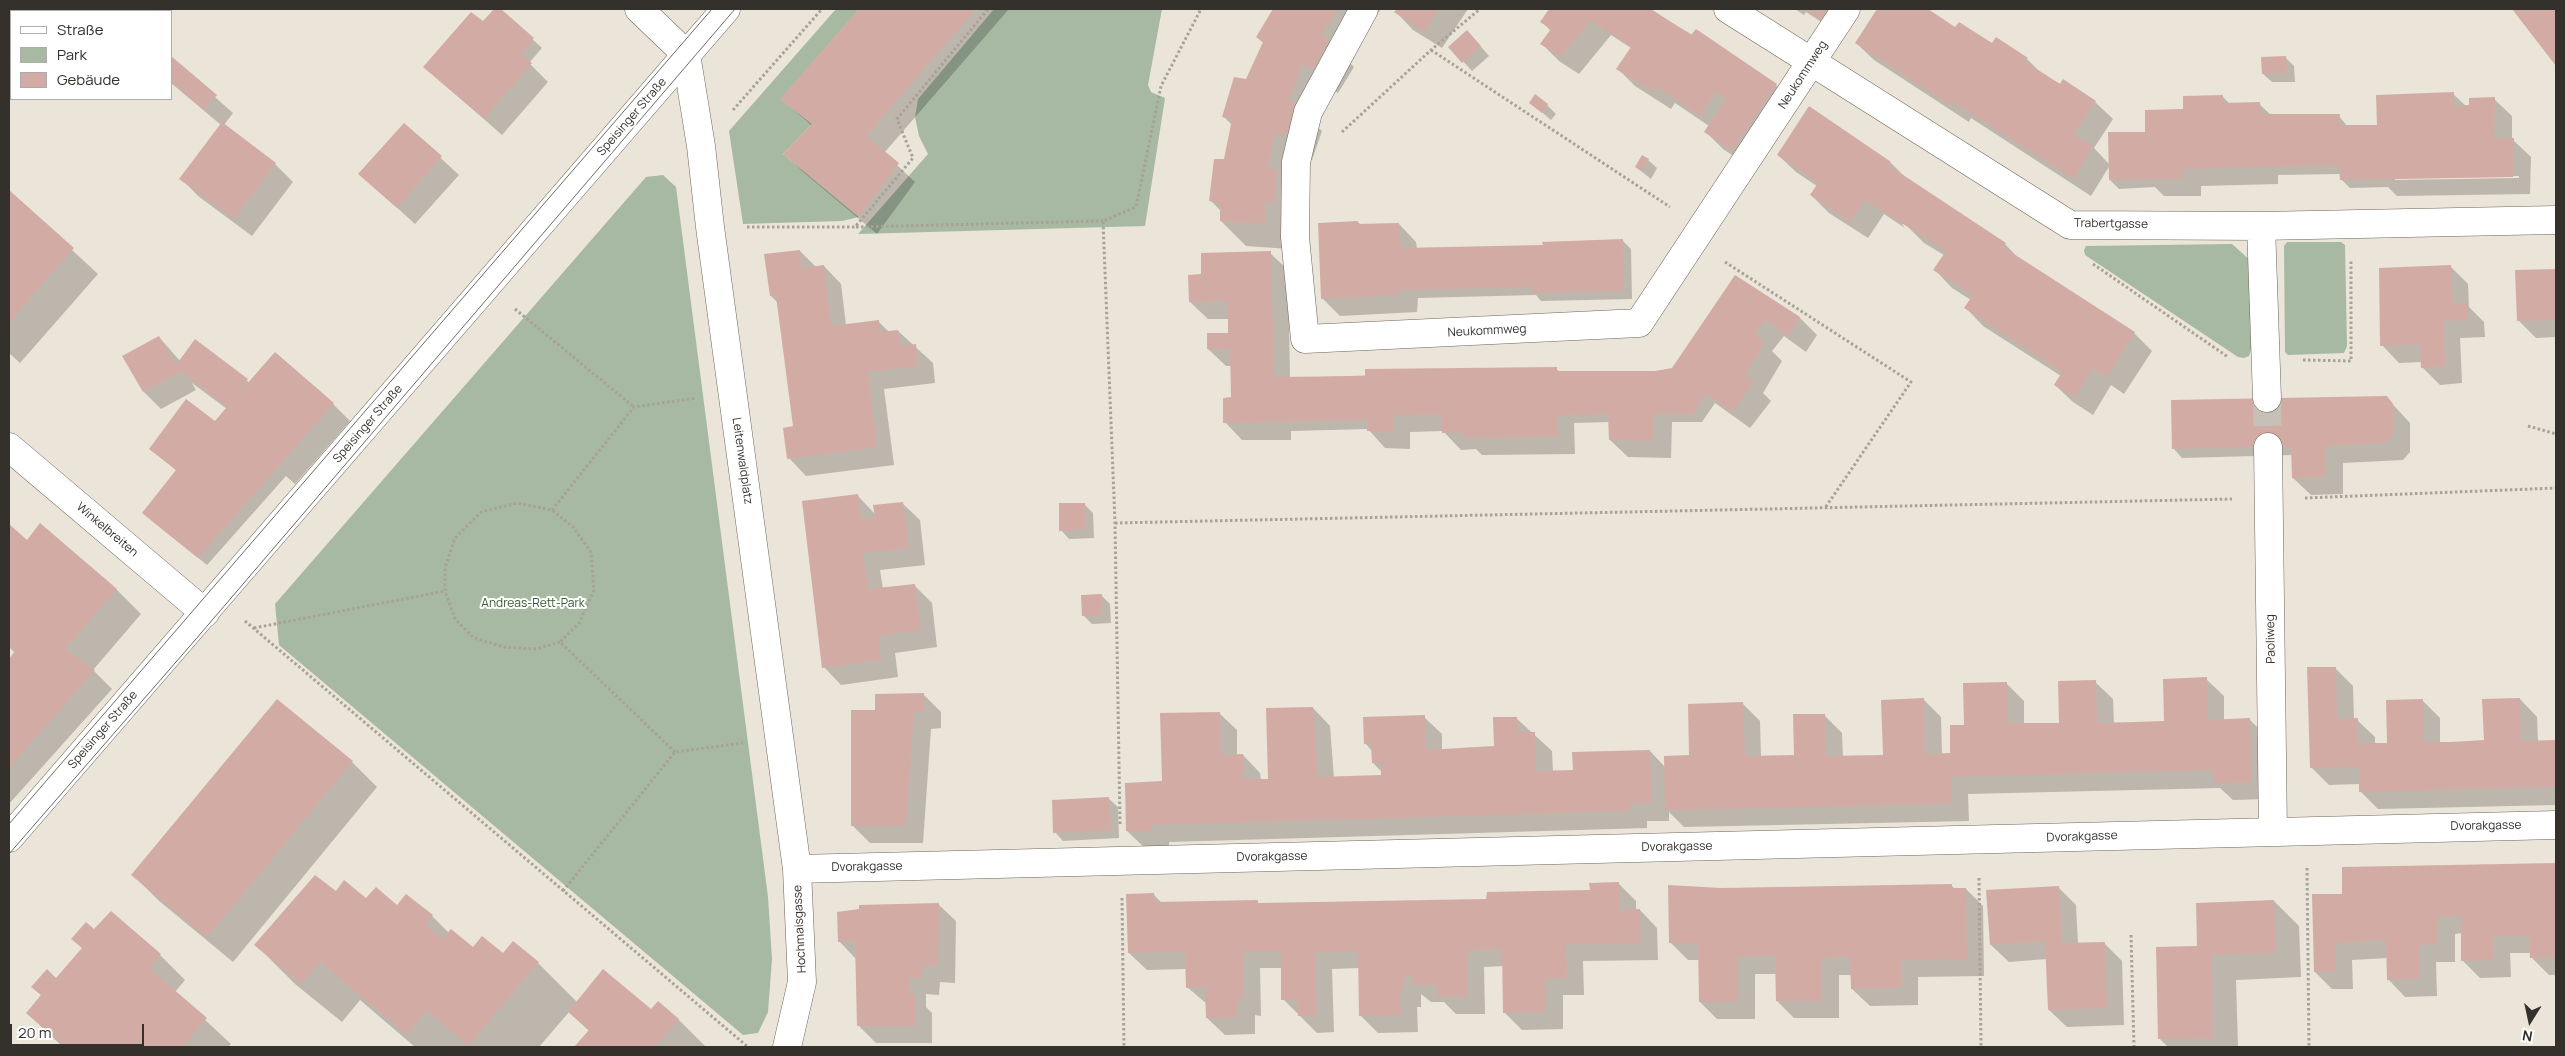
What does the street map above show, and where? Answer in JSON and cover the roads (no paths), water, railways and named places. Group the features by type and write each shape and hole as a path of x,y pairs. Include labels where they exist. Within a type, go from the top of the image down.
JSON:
{"street":[{"path":"639,9 686,54"},
{"name":"Speisinger Straße","path":"9,838 726,9"},
{"name":"Neukommweg","path":"1364,9 1308,112 1296,162 1295,237 1305,340 1639,323 1846,9"},
{"name":"Trabertgasse","path":"1728,9 2070,225 2260,226 2556,220"},
{"name":"Leitenwaldplatz","path":"686,54 701,146 710,227 797,869"},
{"path":"2260,226 2267,398"},
{"name":"Winkelbreiten","path":"9,447 211,606"},
{"name":"Paoliweg","path":"2268,447 2273,832"},
{"name":"Dvorakgasse","path":"797,869 2556,825"},
{"name":"Hochmaisgasse","path":"787,1047 802,982 797,869"}],"tunnel":[{"path":"2267,398 2268,447"}],"tram line":[{"path":"9,824 712,9"},
{"path":"9,854 196,639 735,9"}],"park label":[{"name":"Andreas-Rett-Park","path":"533,604"}]}
